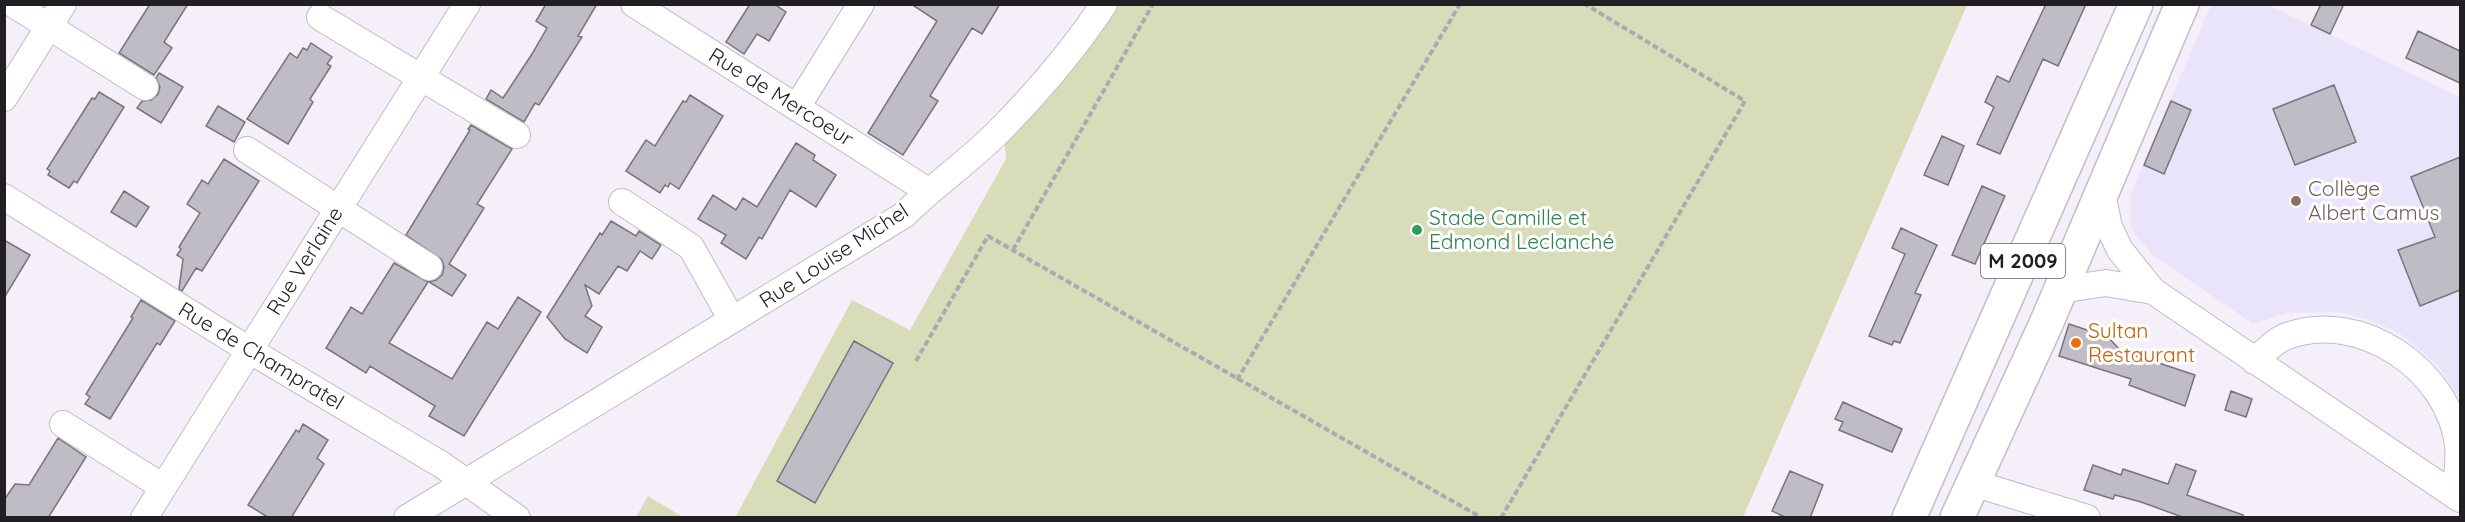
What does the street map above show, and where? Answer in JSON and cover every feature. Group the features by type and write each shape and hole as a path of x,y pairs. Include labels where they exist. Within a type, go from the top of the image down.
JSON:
{"main road":[{"name":"M 2009","path":"1909,512 2136,4"},
{"name":"M 2009","path":"1957,518 2060,290 2182,4"}],"street":[{"path":"13,4 145,87"},
{"path":"4,98 63,4"},
{"name":"Rue Verlaine","path":"144,518 467,4"},
{"name":"Rue de Mercoeur","path":"634,4 928,191"},
{"path":"797,107 861,4"},
{"name":"Rue Louise Michel","path":"407,518 904,215 928,191 1003,128 1082,37 1104,4"},
{"path":"320,17 517,135"},
{"path":"248,150 429,267"},
{"path":"2102,193 2109,227 2120,250 2153,291 2458,498"},
{"name":"Rue de Champratel","path":"4,197 249,350 432,459 517,518"},
{"path":"622,202 691,247 732,320"},
{"path":"2060,290 2106,283 2153,291"},
{"path":"2254,361 2285,337 2308,330 2357,332 2398,351 2427,378 2447,410 2458,445 2458,498"},
{"path":"63,424 163,487"},
{"path":"1973,483 2087,518"}],"path":[{"path":"1013,250 1153,4"},
{"path":"1237,380 1460,4"},
{"path":"1501,518 1745,101 1585,4"},
{"path":"916,361 988,236 1482,518"}],"shaded area":[{"name":"Collège Albert Camus","path":"2211,5 2268,5 2460,97 2460,400 2438,365 2399,333 2372,321 2340,312 2286,313 2253,324 2154,256 2136,236 2131,224 2131,193"}],"green space":[{"name":"Stade Camille et Edmond Leclanché","path":"1104,5 1967,5 1743,517 735,518 852,300 910,330 1006,159 1003,128"},
{"path":"648,496 683,517 636,517"}],"building":[{"path":"150,4 188,4 164,42 172,48 154,75 119,53"},
{"path":"546,4 597,4 578,36 582,37 539,105 535,103 524,122 486,99 491,90 503,98 532,54 547,28 536,21"},
{"path":"750,4 774,4 786,12 769,41 757,34 744,54 726,42"},
{"path":"911,4 1000,4 982,34 972,28 930,96 938,101 903,155 868,133 937,21"},
{"path":"2046,4 2086,4 2058,66 2043,59 2000,154 1977,144 1994,107 1985,102 1997,76 2009,82"},
{"path":"2321,4 2344,4 2330,34 2311,25"},
{"path":"2418,31 2460,51 2460,83 2406,58"},
{"path":"311,43 332,57 327,64 331,66 310,99 313,102 288,144 247,119 290,53 297,58 303,48 307,50"},
{"path":"159,73 183,87 161,123 137,108 142,101 151,100 158,94 160,87 156,78"},
{"path":"2334,85 2356,142 2295,165 2273,109"},
{"path":"99,92 124,107 77,183 74,181 69,188 48,175 50,171 47,169 92,98 95,99"},
{"path":"690,95 723,116 679,189 670,183 668,187 665,185 660,193 626,171 646,140 655,146 683,101 686,102"},
{"path":"2171,101 2191,110 2164,174 2144,165"},
{"path":"218,106 245,122 234,142 206,126"},
{"path":"471,125 512,149 477,204 484,208 449,264 466,275 452,296 429,282 442,275 444,267 442,260 406,235"},
{"path":"1942,136 1964,146 1948,185 1924,175"},
{"path":"796,143 815,155 813,160 836,175 816,207 790,190 762,239 759,237 746,259 721,243 726,235 698,219 713,195 736,210 743,198 757,207"},
{"path":"2460,157 2460,290 2420,306 2398,250 2435,237 2411,177"},
{"path":"224,159 259,181 202,271 196,268 182,291 179,289 183,259 177,255 181,249 179,247 200,213 187,204 202,180 208,184"},
{"path":"1982,186 2005,196 1975,264 1952,255"},
{"path":"124,191 149,207 136,227 111,212"},
{"path":"611,221 636,236 639,231 661,245 652,259 640,251 627,271 618,266 599,294 585,285 592,306 585,316 602,327 587,353 565,339 547,317 600,233 602,235"},
{"path":"1901,228 1937,245 1915,293 1921,295 1900,343 1894,341 1892,345 1869,336 1905,254 1892,248"},
{"path":"4,240 30,255 4,298"},
{"path":"394,263 428,282 389,343 452,379 487,322 498,329 518,297 541,312 464,436 429,416 435,406 370,366 366,373 326,348 351,307 362,314"},
{"path":"141,300 175,321 160,345 157,343 110,419 85,404 90,397 86,394 133,318 131,317"},
{"path":"2069,324 2108,337 2120,350 2195,375 2185,406 2129,385 2131,379 2059,356"},
{"path":"854,341 893,363 815,503 777,481"},
{"path":"2231,391 2252,399 2246,417 2225,410"},
{"path":"1843,402 1902,429 1892,452 1839,430 1843,422 1835,419"},
{"path":"303,424 328,440 317,458 324,464 291,518 269,518 248,505 296,430 299,432"},
{"path":"58,438 86,457 48,518 4,518 4,500 15,484 29,485"},
{"path":"2176,464 2196,471 2187,495 2243,515 2242,518 2185,518 2141,502 2115,495 2113,499 2084,490 2093,465 2121,475 2123,469 2168,484"},
{"path":"1790,471 1823,485 1810,518 1787,518 1772,511"}],"place":[{"name":"Collège Albert Camus","path":"2296,201"},
{"name":"Stade Camille et Edmond Leclanché","path":"1417,230"},
{"name":"Sultan Restaurant","path":"2076,343"}]}
